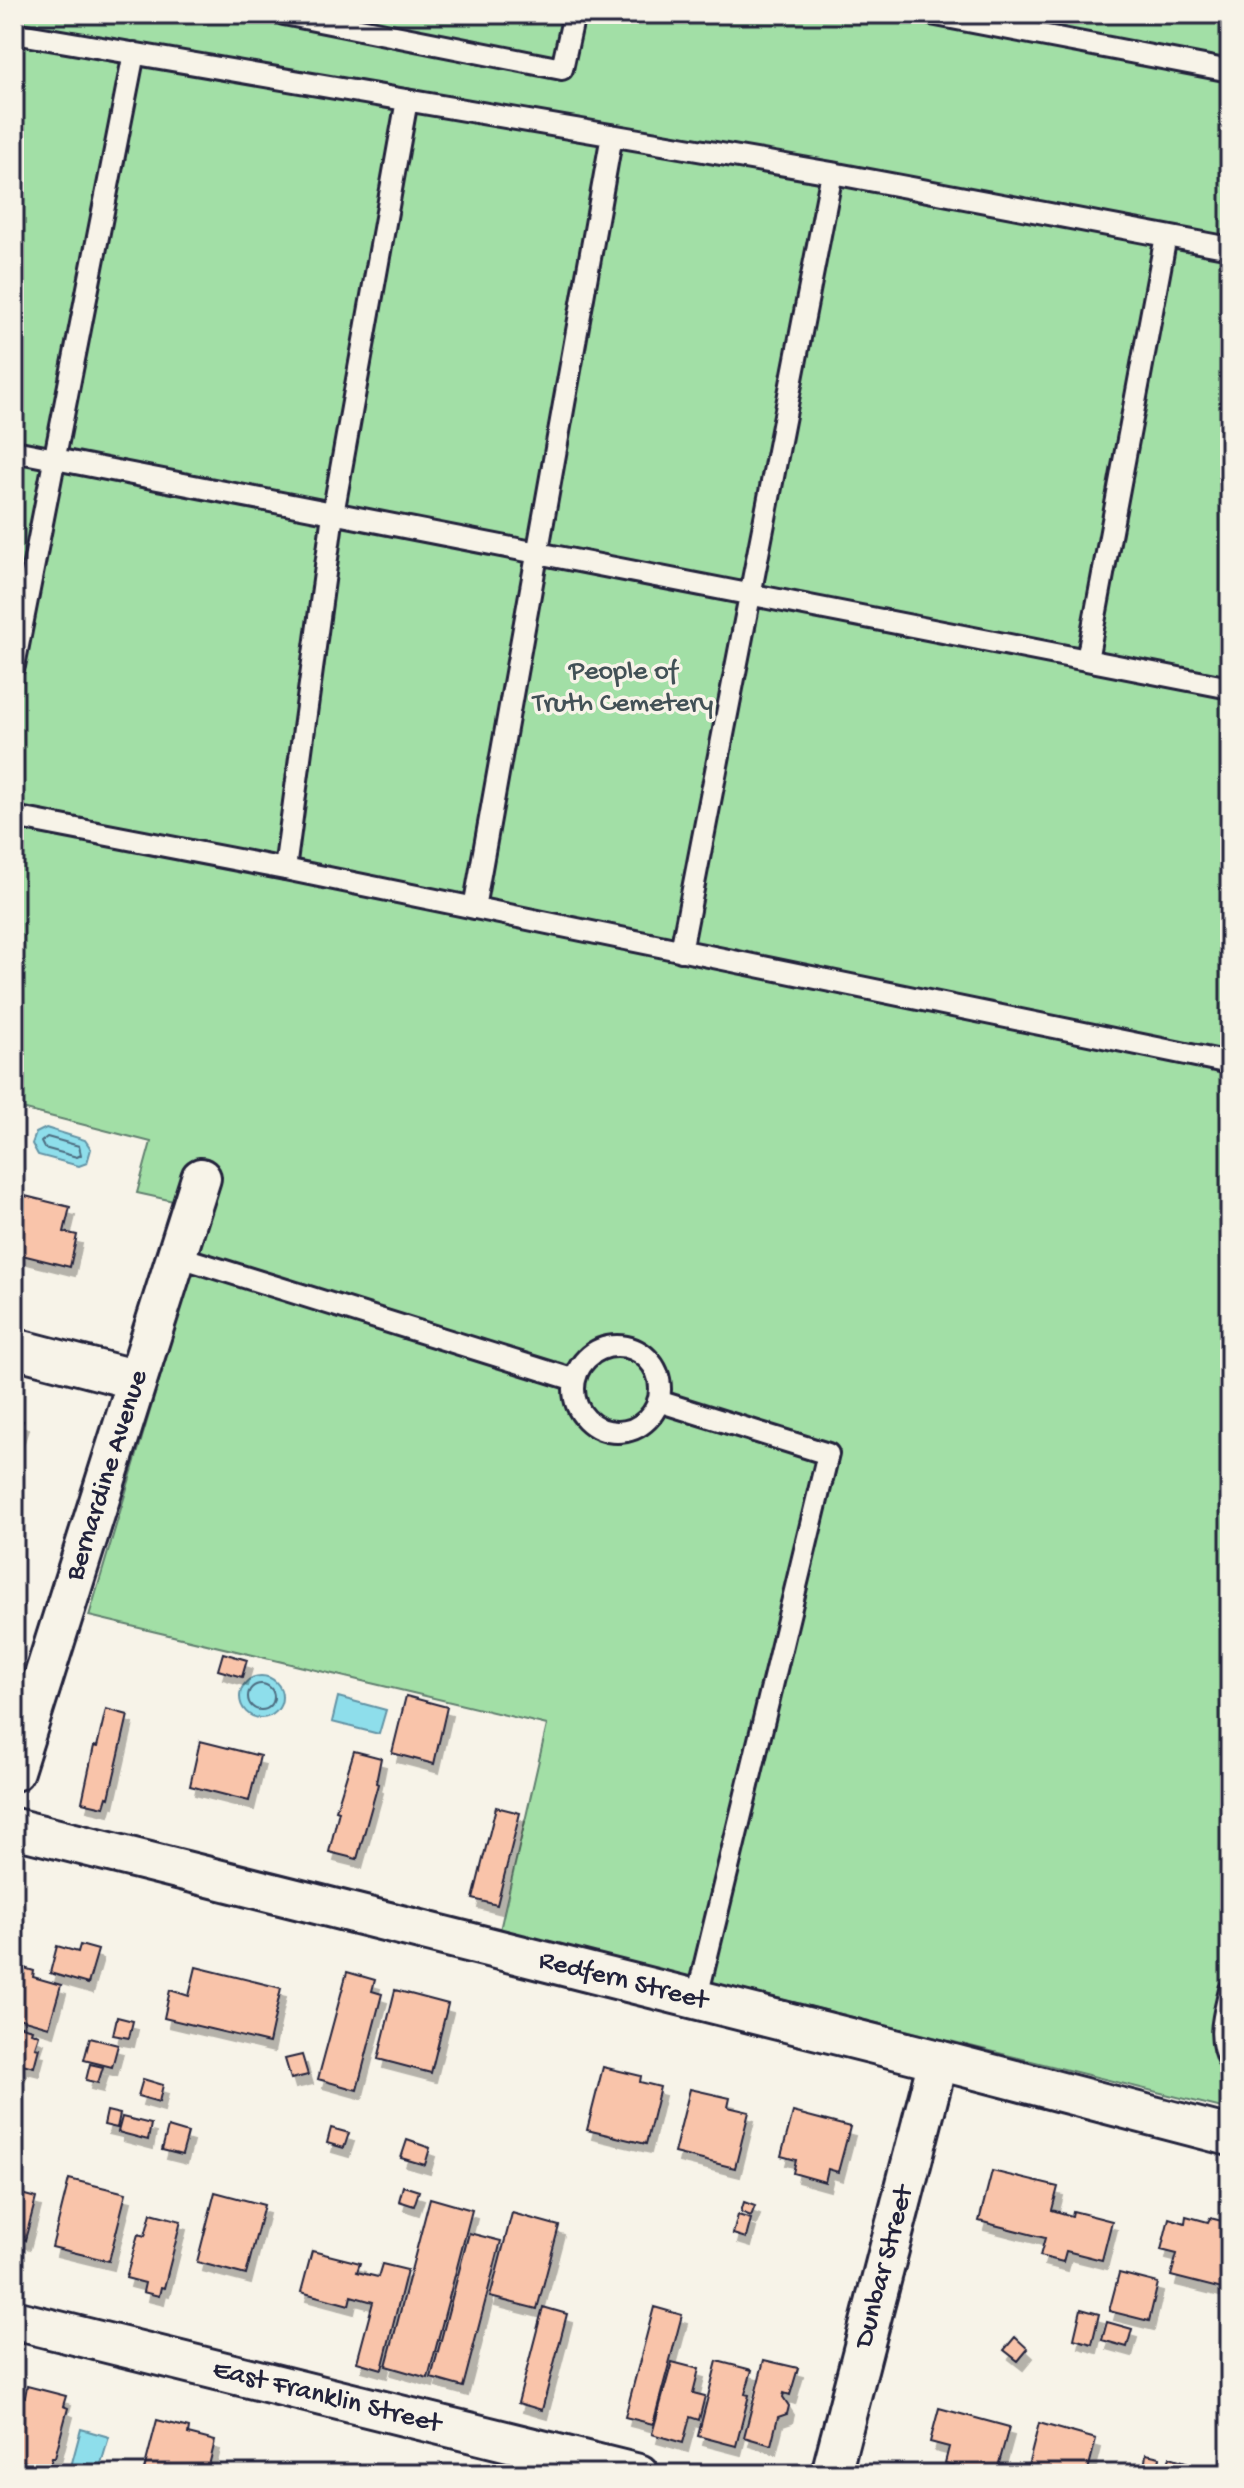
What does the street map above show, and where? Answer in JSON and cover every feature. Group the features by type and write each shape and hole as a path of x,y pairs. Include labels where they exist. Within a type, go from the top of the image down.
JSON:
{"street":[{"name":"Bernardine Avenue","path":"14,1771 201,1178"},
{"path":"14,1348 137,1380"},
{"name":"Redfern Street","path":"14,1828 1230,2136"},
{"name":"Dunbar Street","path":"831,2474 938,2060"},
{"name":"East Franklin Street","path":"14,2320 639,2474"}],"lane":[{"path":"284,14 562,69 574,14"},
{"path":"931,14 1230,71"},
{"path":"14,33 832,173 1230,248"},
{"path":"14,666 134,53"},
{"path":"285,869 333,514 407,100"},
{"path":"474,908 612,135"},
{"path":"681,951 832,173"},
{"path":"1087,660 1166,236"},
{"path":"14,451 1230,688"},
{"path":"14,817 285,869 1230,1063"},
{"path":"177,1256 575,1380"},
{"path":"627,1347 650,1362 657,1374 660,1388 658,1401 653,1412 635,1428 624,1431 600,1429 590,1423 576,1403 575,1380 580,1367 600,1349 627,1347"},
{"path":"658,1401 828,1454 696,2001"},
{"path":"1230,1990 1221,2025 1222,2044 1230,2063"}],"green space":[{"name":"People of Truth Cemetery","path":"14,14 1230,14 1230,2110 500,1930 547,1725 89,1616 210,1209 137,1193 151,1142 14,1107"}],"water":[{"path":"46,1128 85,1140 91,1149 87,1163 79,1166 38,1155 32,1144 36,1133"},
{"path":"261,1676 276,1682 282,1697 276,1712 261,1718 246,1712 240,1697 246,1682"},
{"path":"338,1697 386,1710 379,1734 332,1722"},
{"path":"81,2429 109,2437 98,2474 69,2474"}],"building":[{"path":"17,1194 70,1207 64,1232 77,1235 70,1267 14,1253 14,1205"},
{"path":"14,1418 23,1421 14,1449"},
{"path":"223,1653 247,1660 242,1677 218,1670"},
{"path":"406,1696 447,1707 434,1764 392,1753"},
{"path":"106,1709 128,1715 109,1798 104,1807 82,1802"},
{"path":"200,1741 260,1756 249,1801 190,1786"},
{"path":"354,1751 381,1758 378,1784 357,1859 329,1852 339,1811 336,1810"},
{"path":"496,1807 520,1813 497,1905 473,1899"},
{"path":"80,1945 98,1950 88,1984 50,1973 57,1946 78,1952"},
{"path":"14,1965 34,1971 33,1977 61,1985 49,2027 14,2017"},
{"path":"196,1967 281,1988 269,2043 164,2018 170,1990 189,1996"},
{"path":"347,1972 375,1980 372,1991 382,1994 357,2090 318,2079"},
{"path":"395,1990 448,2004 431,2073 378,2059"},
{"path":"117,2017 133,2021 129,2038 113,2035"},
{"path":"14,2024 32,2029 31,2032 39,2035 34,2067 22,2064 20,2071 14,2069"},
{"path":"90,2038 118,2045 112,2067 84,2060"},
{"path":"302,2055 308,2075 291,2079 285,2059"},
{"path":"90,2064 103,2067 98,2083 86,2080"},
{"path":"603,2067 641,2076 640,2082 660,2087 646,2144 587,2130"},
{"path":"143,2079 163,2085 159,2102 138,2096"},
{"path":"690,2089 730,2098 728,2107 749,2112 735,2168 674,2153"},
{"path":"107,2111 120,2114 117,2128 104,2125"},
{"path":"793,2112 850,2127 838,2172 828,2169 825,2182 793,2173 796,2160 781,2156"},
{"path":"122,2117 151,2124 148,2140 118,2132"},
{"path":"168,2127 188,2133 182,2155 162,2150"},
{"path":"331,2128 349,2133 344,2148 327,2143"},
{"path":"407,2140 430,2148 425,2165 401,2158"},
{"path":"992,2171 1058,2187 1052,2210 1072,2216 1073,2211 1112,2221 1102,2260 1066,2251 1063,2262 1040,2256 1045,2238 979,2221"},
{"path":"69,2179 126,2193 109,2261 52,2247"},
{"path":"403,2186 419,2191 414,2206 399,2201"},
{"path":"14,2192 36,2198 25,2240 14,2237"},
{"path":"215,2192 264,2205 246,2275 197,2262"},
{"path":"430,2198 472,2210 428,2378 386,2366"},
{"path":"744,2202 755,2206 751,2216 741,2212"},
{"path":"151,2213 181,2221 164,2288 161,2287 159,2296 143,2292 145,2283 126,2278 138,2234 145,2236"},
{"path":"512,2213 559,2226 537,2309 490,2297"},
{"path":"738,2215 751,2219 746,2238 733,2234"},
{"path":"1186,2216 1208,2222 1210,2218 1230,2223 1230,2291 1171,2276 1177,2254 1161,2250 1169,2218 1185,2223"},
{"path":"469,2233 501,2241 463,2387 431,2378"},
{"path":"312,2251 360,2263 357,2272 378,2277 382,2264 407,2270 382,2369 357,2362 373,2302 351,2296 349,2305 301,2292"},
{"path":"1119,2273 1158,2283 1149,2321 1109,2311"},
{"path":"543,2307 567,2314 542,2410 518,2403"},
{"path":"654,2307 682,2315 653,2424 625,2417"},
{"path":"1081,2309 1099,2314 1092,2344 1074,2339"},
{"path":"1107,2322 1132,2329 1127,2347 1102,2340"},
{"path":"1015,2337 1028,2349 1018,2361 1004,2350"},
{"path":"764,2360 798,2368 790,2395 784,2393 789,2406 787,2414 778,2417 771,2445 744,2437"},
{"path":"717,2361 752,2370 736,2446 698,2436"},
{"path":"672,2362 699,2369 693,2393 705,2396 699,2420 690,2417 683,2443 652,2434"},
{"path":"27,2386 66,2396 63,2406 68,2408 49,2469 24,2462 21,2471 14,2469 14,2415 19,2395 25,2397"},
{"path":"939,2408 1009,2427 996,2474 968,2474 961,2472 962,2467 945,2463 949,2447 930,2442"},
{"path":"157,2420 189,2428 188,2434 215,2441 207,2474 143,2474"},
{"path":"1039,2423 1096,2439 1087,2474 1026,2474"},
{"path":"1146,2454 1160,2457 1158,2471 1144,2469"},
{"path":"1170,2457 1195,2465 1193,2474 1165,2474"},
{"path":"396,2466 425,2474 394,2474"}]}
